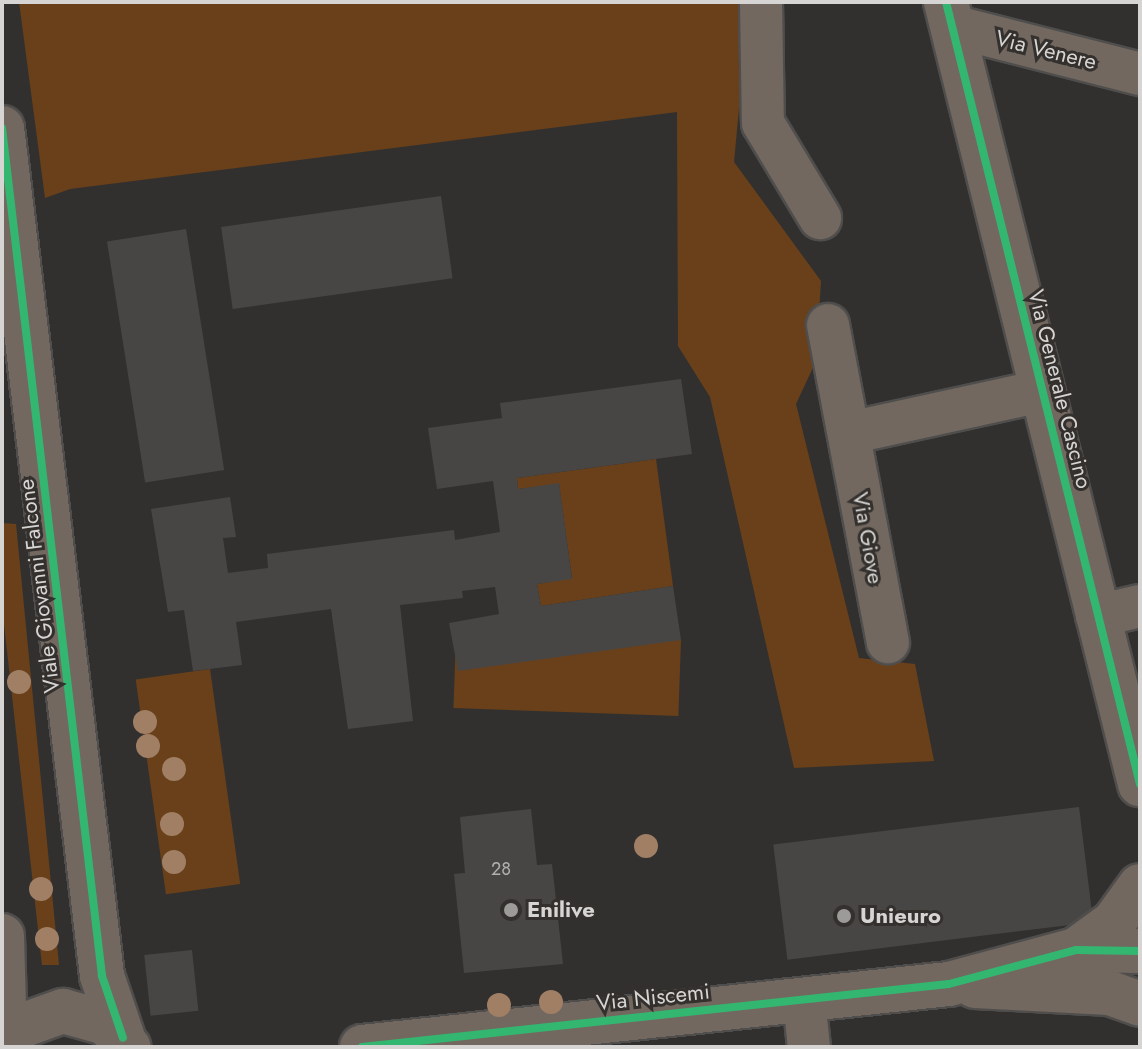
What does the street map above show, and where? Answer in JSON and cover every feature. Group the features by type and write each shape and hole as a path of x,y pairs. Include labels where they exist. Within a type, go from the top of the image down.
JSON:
{"street":[{"path":"761,2 763,123 820,218"},
{"name":"Via Venere","path":"949,14 1140,74"},
{"name":"Via Generale Cascino","path":"949,14 1140,784"},
{"name":"Viale Giovanni Falcone","path":"2,128 102,976 126,1042"},
{"name":"Via Giove","path":"828,325 888,642"},
{"path":"849,433 1042,391"},
{"path":"1097,616 1140,606"},
{"path":"1076,950 1114,922 1140,886"},
{"path":"2,936 4,1045"},
{"path":"949,984 1076,950 1140,951"},
{"path":"949,984 1130,994"},
{"name":"Via Niscemi","path":"362,1047 949,984"},
{"path":"804,999 809,1047"},
{"path":"4,1045 31,1020 63,1011 85,1013 126,1042"}],"shaded area":[{"path":"19,2 749,2 734,162 821,281 816,361 796,404 859,658 915,664 934,761 794,768 710,397 678,346 677,112 70,189 45,198"},
{"path":"656,459 673,586 541,606 537,584 572,578 559,484 518,489 517,478"},
{"path":"2,523 16,524 59,965 42,965 2,606"},
{"path":"456,632 681,640 678,716 453,708"},
{"path":"210,669 240,884 166,894 136,679"}],"building":[{"path":"441,196 453,278 233,309 221,227"},
{"path":"186,229 224,470 145,483 107,242"},
{"path":"681,379 692,454 517,478 518,489 559,483 572,579 537,584 541,606 673,586 681,640 458,671 449,623 499,614 495,587 462,591 463,598 400,605 413,721 348,729 331,609 236,622 242,665 193,671 184,610 168,612 151,509 230,497 236,537 223,538 228,573 268,568 267,554 454,530 455,540 500,532 493,481 437,489 428,428 502,418 500,403"},
{"path":"1079,807 1093,922 787,960 773,845"},
{"path":"531,809 537,865 552,864 563,964 464,973 454,874 465,873 460,817"},
{"path":"192,950 198,1011 151,1016 144,955"}],"cycle path":[{"path":"946,2 1140,784"},
{"path":"2,128 102,976 123,1038"},
{"path":"362,1047 949,984 1076,950 1140,951"}],"place":[{"name":"Enilive","path":"511,910"},
{"name":"Unieuro","path":"844,916"}]}
